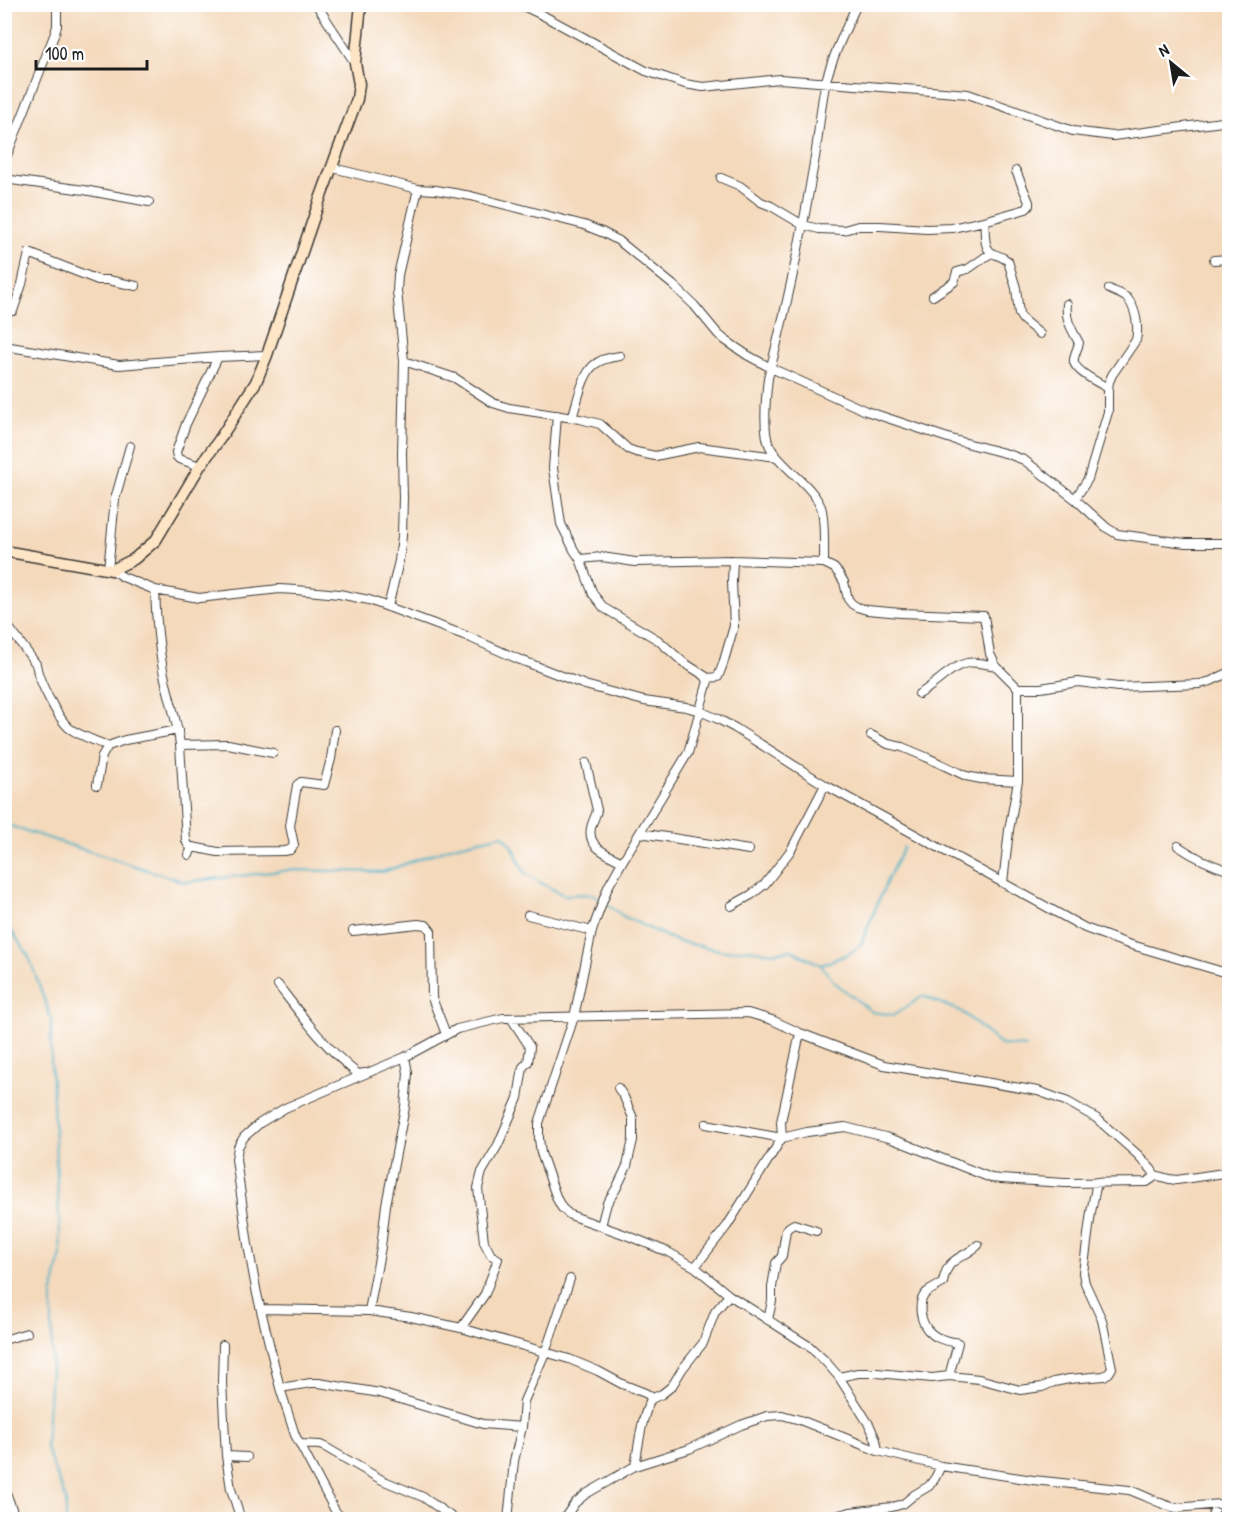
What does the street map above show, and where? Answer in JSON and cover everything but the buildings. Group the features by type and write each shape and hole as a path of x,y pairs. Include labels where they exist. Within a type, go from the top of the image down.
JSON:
{"main road":[{"path":"4,551 110,570 134,559 156,540 200,466 243,405 267,355 357,99 358,84 355,63 362,4"}],"street":[{"path":"4,163 55,33 57,4"},
{"path":"316,4 355,63"},
{"path":"519,4 646,71 685,84 703,87 780,80 968,94 1073,131 1113,136 1230,121"},
{"path":"824,562 821,508 816,499 777,457 769,445 767,386 803,225 826,82 831,63 857,4"},
{"path":"333,168 418,189 471,196 584,225 604,233 619,241 673,285 725,340 771,368 866,411 1024,460 1075,499 1107,528 1118,534 1185,543 1230,543"},
{"path":"721,178 740,186 761,202 803,225 819,229 844,230 858,226 927,229 952,228 1026,209 1029,202 1016,171"},
{"path":"4,179 149,202"},
{"path":"388,607 399,561 402,536 404,362 397,291 398,275 418,189"},
{"path":"984,221 987,249 1008,261 1016,288 1019,314 1040,334"},
{"path":"4,310 13,311 29,253 98,280 136,286"},
{"path":"933,296 954,282 957,272 968,269 991,253"},
{"path":"1214,260 1230,260"},
{"path":"1075,499 1085,485 1108,412 1108,388 1112,375 1136,340 1137,327 1128,300 1109,289"},
{"path":"1067,304 1066,314 1079,343 1074,359 1075,364 1078,369 1108,388"},
{"path":"4,346 119,365 267,355"},
{"path":"572,418 589,371 600,361 620,356"},
{"path":"200,466 179,459 176,452 186,424 218,357"},
{"path":"404,362 455,378 493,403 509,408 600,424 628,449 645,455 665,455 691,447 699,447 777,457"},
{"path":"557,415 553,468 561,524 580,559 593,594 604,608 658,640 683,662 707,678 718,676 734,626 733,560"},
{"path":"130,446 114,499 110,570 123,577 155,590 199,598 279,589 339,594 369,600 464,635 585,685 644,701 699,711 718,719 825,785 1085,928 1125,943 1230,974"},
{"path":"580,559 602,556 635,562 733,560 824,562 839,574 844,582 848,599 857,607 901,613 984,616 990,654 996,666 1018,688 1041,688 1078,682 1118,687 1200,684 1230,672"},
{"path":"155,590 157,633 178,730 186,840 190,851 290,850 294,845 290,826 297,785 301,782 324,785 335,730"},
{"path":"4,621 36,664 42,686 61,719 75,732 108,746"},
{"path":"918,694 966,663 996,666"},
{"path":"707,678 688,753 608,887 592,932 574,1017 539,1123 539,1138 545,1167 557,1199 570,1215 668,1252 695,1267 729,1295 809,1346 839,1377 870,1426 878,1451"},
{"path":"1003,883 1018,781 1018,688"},
{"path":"97,785 102,756 108,746 125,740 178,730"},
{"path":"872,735 888,744 902,747 966,776 1018,781"},
{"path":"180,745 228,744 273,753"},
{"path":"586,763 597,810 591,825 590,837 594,847 622,862"},
{"path":"731,906 765,884 791,850 825,785"},
{"path":"640,833 749,850"},
{"path":"1178,846 1210,865 1230,872"},
{"path":"528,915 592,932"},
{"path":"353,931 418,924 426,926 431,932 432,998 446,1034"},
{"path":"278,985 343,1062 358,1074 369,1073"},
{"path":"325,1520 339,1517 294,1435 257,1294 236,1160 238,1147 244,1137 260,1123 285,1108 405,1057 446,1034 466,1026 503,1018 748,1013 772,1020 884,1065 1038,1090 1068,1102 1096,1118 1137,1154 1155,1175 1177,1180 1230,1172"},
{"path":"461,1328 485,1294 498,1259 491,1255 483,1242 478,1188 482,1172 498,1145 518,1098 523,1067 528,1062 530,1047 512,1018"},
{"path":"695,1267 727,1226 782,1138 781,1122 800,1033"},
{"path":"369,1311 381,1247 386,1204 405,1107 408,1072 405,1057"},
{"path":"601,1226 607,1203 627,1166 633,1140 633,1118 618,1088"},
{"path":"706,1124 782,1138 846,1127 908,1144 991,1178 1065,1182 1147,1182 1155,1175"},
{"path":"839,1377 858,1373 932,1378 949,1376 979,1379 1020,1389 1042,1387 1069,1379 1098,1378 1109,1373 1112,1368 1102,1320 1085,1283 1083,1273 1097,1182"},
{"path":"768,1320 776,1263 782,1256 786,1230 794,1224 816,1231"},
{"path":"949,1376 958,1343 939,1339 931,1334 924,1324 921,1304 924,1294 943,1283 944,1274 952,1261 978,1245"},
{"path":"508,1520 514,1461 522,1426 524,1401 545,1353 570,1279"},
{"path":"635,1466 640,1437 651,1399 672,1386 702,1343 715,1312 729,1295"},
{"path":"261,1310 369,1311 461,1328 569,1359 645,1393 651,1399"},
{"path":"4,1340 27,1333"},
{"path":"223,1345 222,1382 226,1456 231,1490 241,1520"},
{"path":"280,1388 311,1383 350,1388 380,1393 483,1424 522,1426"},
{"path":"563,1520 575,1503 586,1494 635,1466 688,1449 758,1419 782,1415 878,1451 941,1466 1033,1480 1129,1490 1177,1508 1230,1503"},
{"path":"300,1444 325,1447 382,1480 423,1497 456,1520"},
{"path":"226,1456 247,1456"},
{"path":"821,1520 850,1512 903,1504 929,1486 941,1466"},
{"path":"4,1487 16,1520"},
{"path":"1212,1520 1216,1505"}],"waterway":[{"path":"4,824 185,882 290,870 383,872 457,845 503,835 513,847 524,872 539,882 564,895 593,894 623,916 676,941 724,951 748,949 772,953 791,950 821,965 834,982 872,1012 894,1015 923,996 962,1012 1001,1045 1026,1047"},
{"path":"821,965 848,954 860,946 888,878 904,847"},
{"path":"4,920 29,957 51,1018 51,1064 61,1254 52,1296 52,1354 46,1448 66,1500 66,1520"}]}
